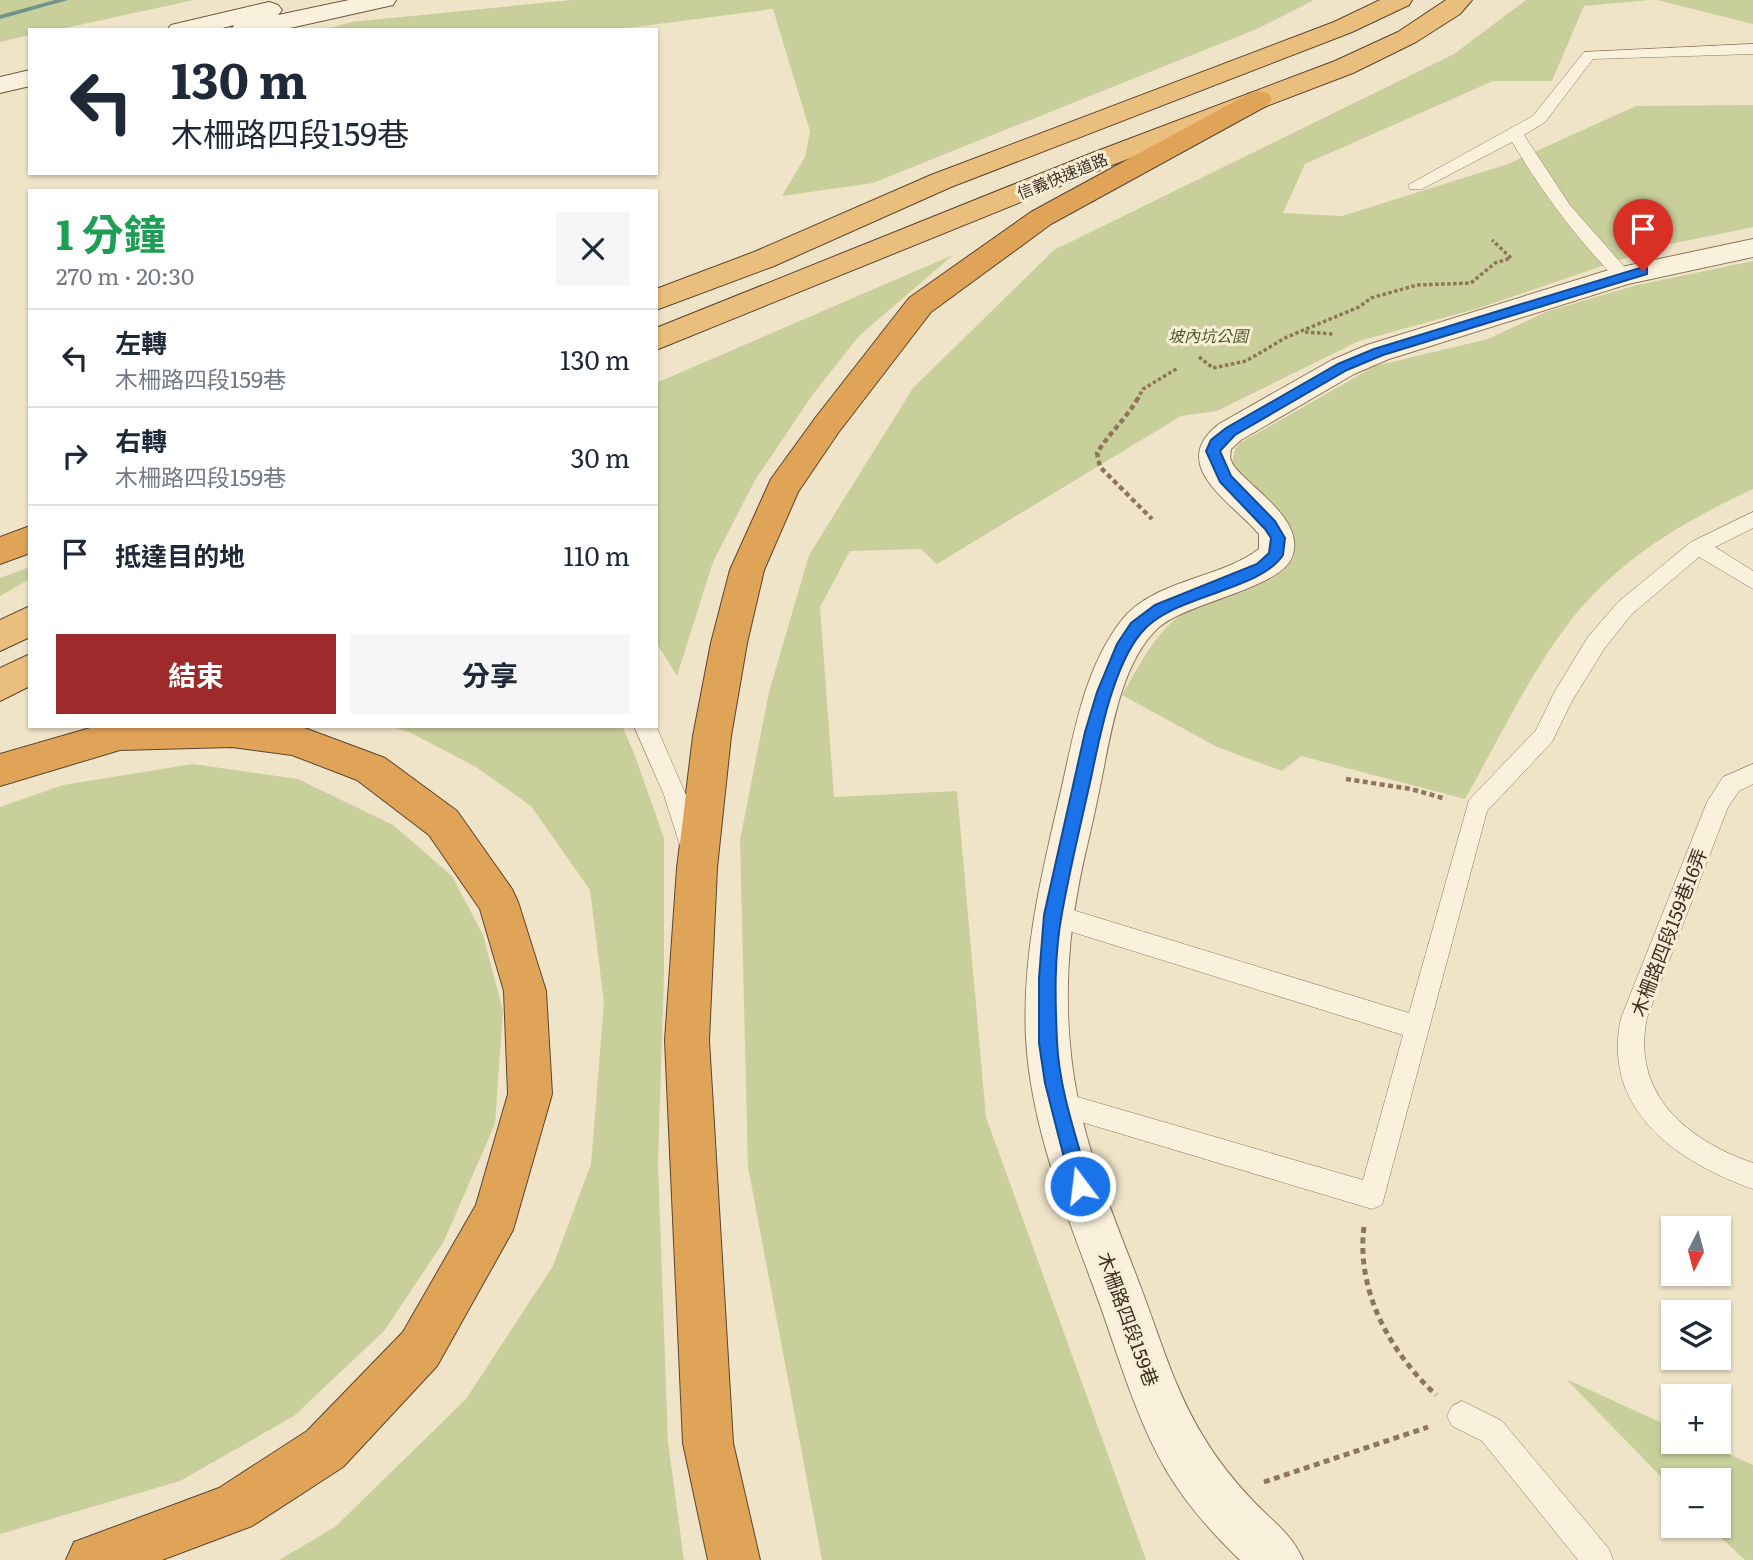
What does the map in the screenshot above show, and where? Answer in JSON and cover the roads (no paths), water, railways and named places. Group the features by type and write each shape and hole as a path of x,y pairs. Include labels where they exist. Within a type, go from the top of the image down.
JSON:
{"highway":[{"name":"信義快速道路","path":"658,299 764,259 941,181 1343,27 1400,0"},
{"name":"信義快速道路","path":"658,339 1102,159 1345,67 1408,37 1460,0"},
{"path":"734,1560 708,1443 687,1040 697,868 712,736 729,643 747,570 783,488 827,425 920,305 1041,218 1259,99"},
{"path":"0,551 28,540"},
{"path":"0,637 28,622"},
{"path":"0,686 28,669"},
{"path":"0,770 120,735 232,732 294,740 371,769 443,823 498,902 525,991 530,1094 497,1214 420,1349 325,1448 234,1508 92,1560"}],"street":[{"path":"189,28 315,0"},
{"path":"253,28 384,0"},
{"path":"0,70 28,63"},
{"path":"0,85 28,78"},
{"name":"木柵路四段159巷","path":"1277,1560 1216,1499 1183,1451 1157,1396 1080,1186 1057,1103 1048,1043 1047,978 1053,915 1093,732 1105,692 1125,644 1136,627 1160,609 1262,568 1276,555 1278,538 1270,525 1225,479 1213,451 1216,444 1230,432 1343,367 1378,352 1623,276 1753,248"}],"lane":[{"path":"1416,185 1539,119 1589,55 1753,49"},
{"path":"1515,134 1549,191 1584,236 1623,276"},
{"path":"1057,1103 1373,1196 1478,807 1544,736 1563,696 1596,643 1625,608 1698,547 1753,519"},
{"path":"1698,547 1753,581"},
{"path":"646,728 676,795 697,868"},
{"name":"木柵路四段159巷16弄","path":"1753,773 1731,784 1718,802 1634,1018 1629,1048 1636,1081 1653,1112 1681,1140 1713,1162 1753,1176"},
{"path":"1053,915 1418,1028"},
{"path":"1462,1416 1492,1432 1598,1560"}],"waterway":[{"path":"0,17 64,0"}],"park label":[{"name":"坡內坑公園","path":"1208,335"}]}
